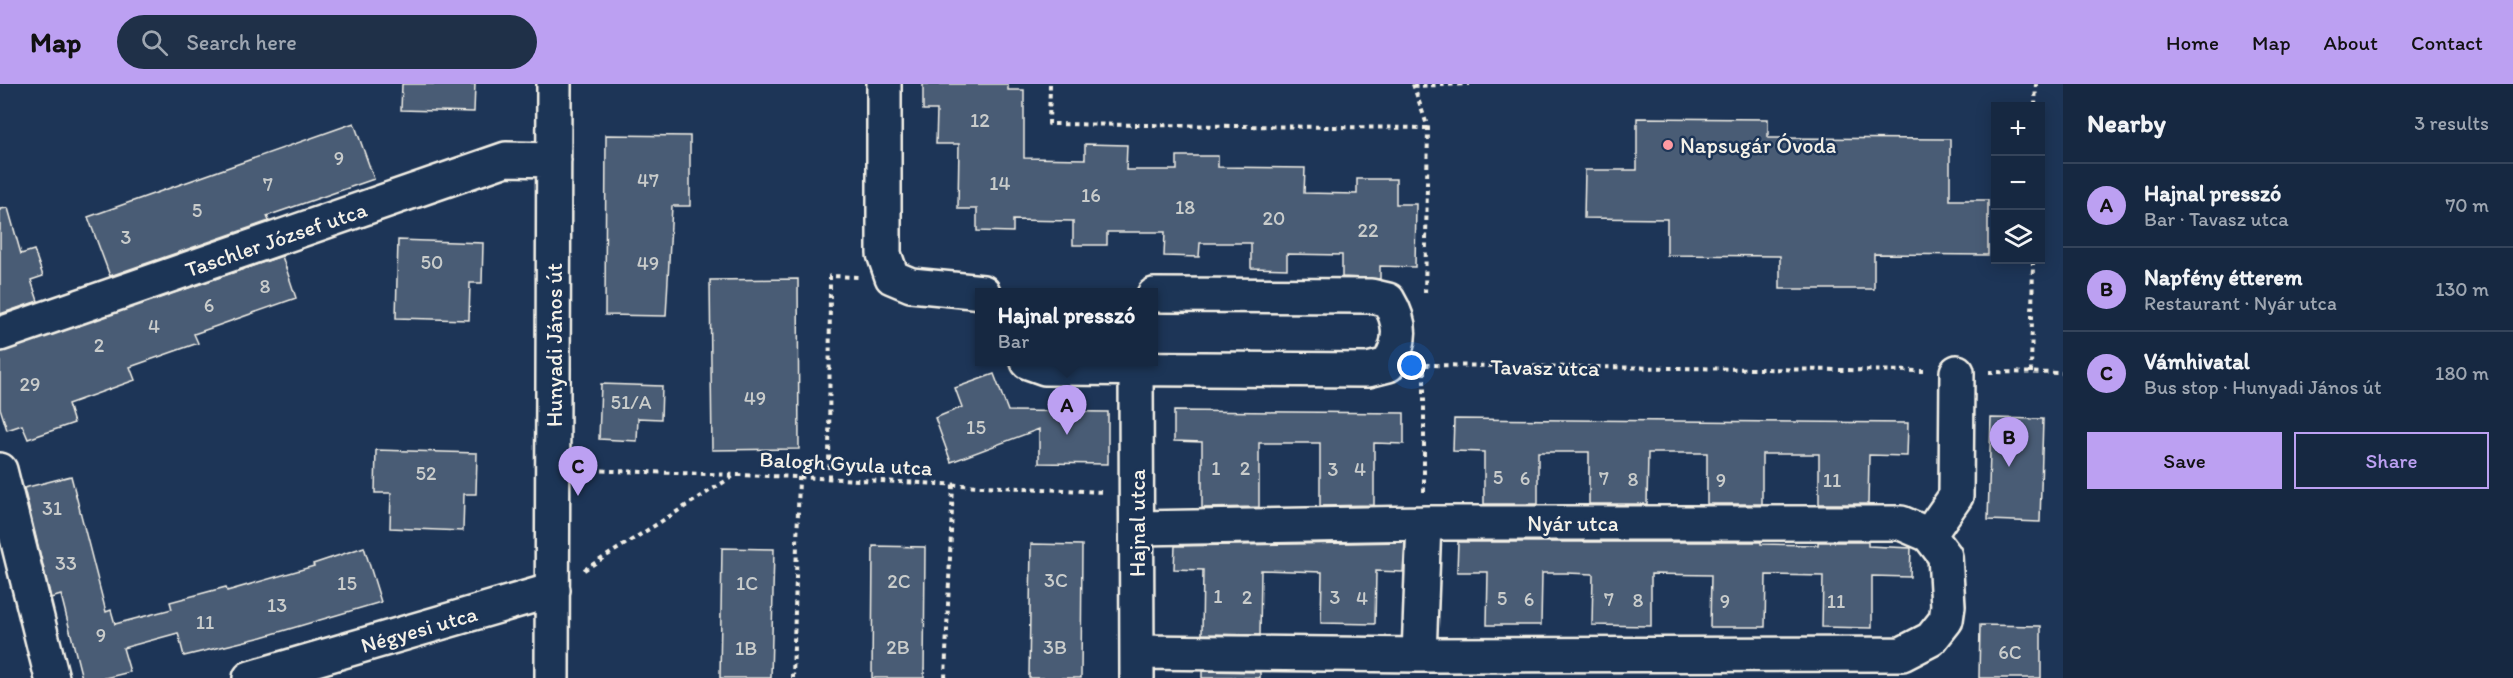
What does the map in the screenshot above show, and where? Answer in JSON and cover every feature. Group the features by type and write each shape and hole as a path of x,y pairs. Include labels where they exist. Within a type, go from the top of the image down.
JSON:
{"street":[{"name":"Hunyadi János út","path":"552,678 554,84"},
{"path":"884,84 884,254 892,277 911,285 975,291"},
{"name":"Taschler József utca","path":"0,334 506,159 554,160"},
{"path":"1039,366 1045,368 1368,370 1388,364 1398,349 1400,332 1396,314 1388,300 1371,296 1158,295"},
{"name":"Hajnal utca","path":"1137,368 1137,665"},
{"path":"1137,665 1419,656 1902,654 1931,639 1946,620 1948,606 1945,556 1929,535 1956,496 1957,372"},
{"path":"0,470 52,678"},
{"path":"1419,656 1424,523"},
{"name":"Nyár utca","path":"1138,528 1424,523 1900,523 1929,535"},
{"name":"Négyesi utca","path":"250,678 553,590"}],"path":[{"path":"1050,84 1049,124 1428,128 1413,85 1470,84"},
{"path":"2035,102 2036,84"},
{"path":"2031,373 2033,264"},
{"path":"829,478 830,276 892,277"},
{"name":"Tavasz utca","path":"1388,364 2063,373"},
{"name":"Balogh Gyula utca","path":"554,469 829,478 1138,494"},
{"path":"553,590 735,475"},
{"path":"793,678 799,477"},
{"path":"945,678 953,484"}],"building":[{"path":"402,84 475,84 474,112 401,110"},
{"path":"923,84 1008,84 1008,90 1024,90 1024,158 1085,159 1085,144 1127,145 1126,170 1177,170 1177,156 1218,156 1218,167 1305,168 1304,193 1357,194 1357,179 1396,179 1396,204 1416,204 1415,267 1380,266 1380,279 1342,277 1342,255 1287,254 1287,269 1251,268 1251,243 1200,243 1199,257 1164,256 1165,232 1107,232 1107,245 1073,245 1073,221 1013,220 1013,232 977,231 977,209 958,209 959,144 936,144 937,110 923,110"},
{"path":"1637,118 1768,119 1768,138 1950,139 1950,200 1988,200 1988,255 1874,254 1874,289 1780,289 1780,256 1667,255 1667,219 1584,218 1585,170 1637,170"},
{"path":"354,123 374,179 267,216 269,221 110,276 88,217"},
{"path":"606,135 690,136 690,206 672,206 666,316 605,315"},
{"path":"8,208 21,254 34,250 43,276 31,280 38,301 0,314 0,209"},
{"path":"398,240 483,243 482,283 470,283 469,320 396,318"},
{"path":"282,256 296,298 194,334 198,343 130,367 135,380 68,404 74,423 28,439 22,425 7,430 0,408 0,352"},
{"path":"798,279 799,449 712,450 710,280"},
{"path":"994,374 1008,411 1108,412 1108,464 1039,463 1039,429 951,462 935,418 962,407 955,388"},
{"path":"601,384 662,386 661,419 638,418 637,441 599,439"},
{"path":"1174,411 1404,413 1404,444 1374,443 1374,505 1320,506 1320,443 1259,443 1259,507 1202,508 1202,442 1174,441"},
{"path":"1991,418 2043,419 2040,522 1988,520"},
{"path":"1454,419 1908,423 1907,456 1869,455 1868,504 1819,504 1819,454 1762,454 1762,504 1707,504 1707,453 1648,453 1647,504 1589,504 1589,452 1538,452 1538,504 1484,504 1484,452 1453,451"},
{"path":"376,450 477,453 476,494 464,494 463,531 390,528 391,493 375,493"},
{"path":"71,476 106,612 111,610 115,624 172,609 170,602 226,587 227,591 314,566 313,564 364,547 381,602 262,637 184,656 178,633 123,648 130,672 105,678 82,678 61,595 51,598 24,488"},
{"path":"1405,542 1403,572 1376,571 1375,624 1321,623 1322,572 1261,570 1260,635 1202,634 1203,570 1174,569 1175,546"},
{"path":"1458,542 1761,542 1761,544 1818,545 1818,542 1868,542 1868,546 1911,548 1910,577 1872,576 1872,628 1822,627 1823,576 1766,575 1765,627 1710,627 1711,575 1651,574 1651,626 1592,625 1593,574 1566,573 1542,573 1541,625 1487,625 1488,572 1457,572"},
{"path":"1031,544 1082,545 1081,678 1029,678"},
{"path":"873,546 925,547 924,678 872,678"},
{"path":"722,548 774,549 771,678 720,678"},
{"path":"1980,625 2041,626 2041,678 1979,678"},
{"path":"1202,671 1260,672 1260,678 1202,678"}],"place":[{"name":"Napsugár Óvoda","path":"1668,145"},
{"name":"Hajnal presszó","path":"1067,435"},
{"name":"Napfény étterem","path":"2009,467"},
{"name":"Vámhivatal","path":"578,496"}]}
